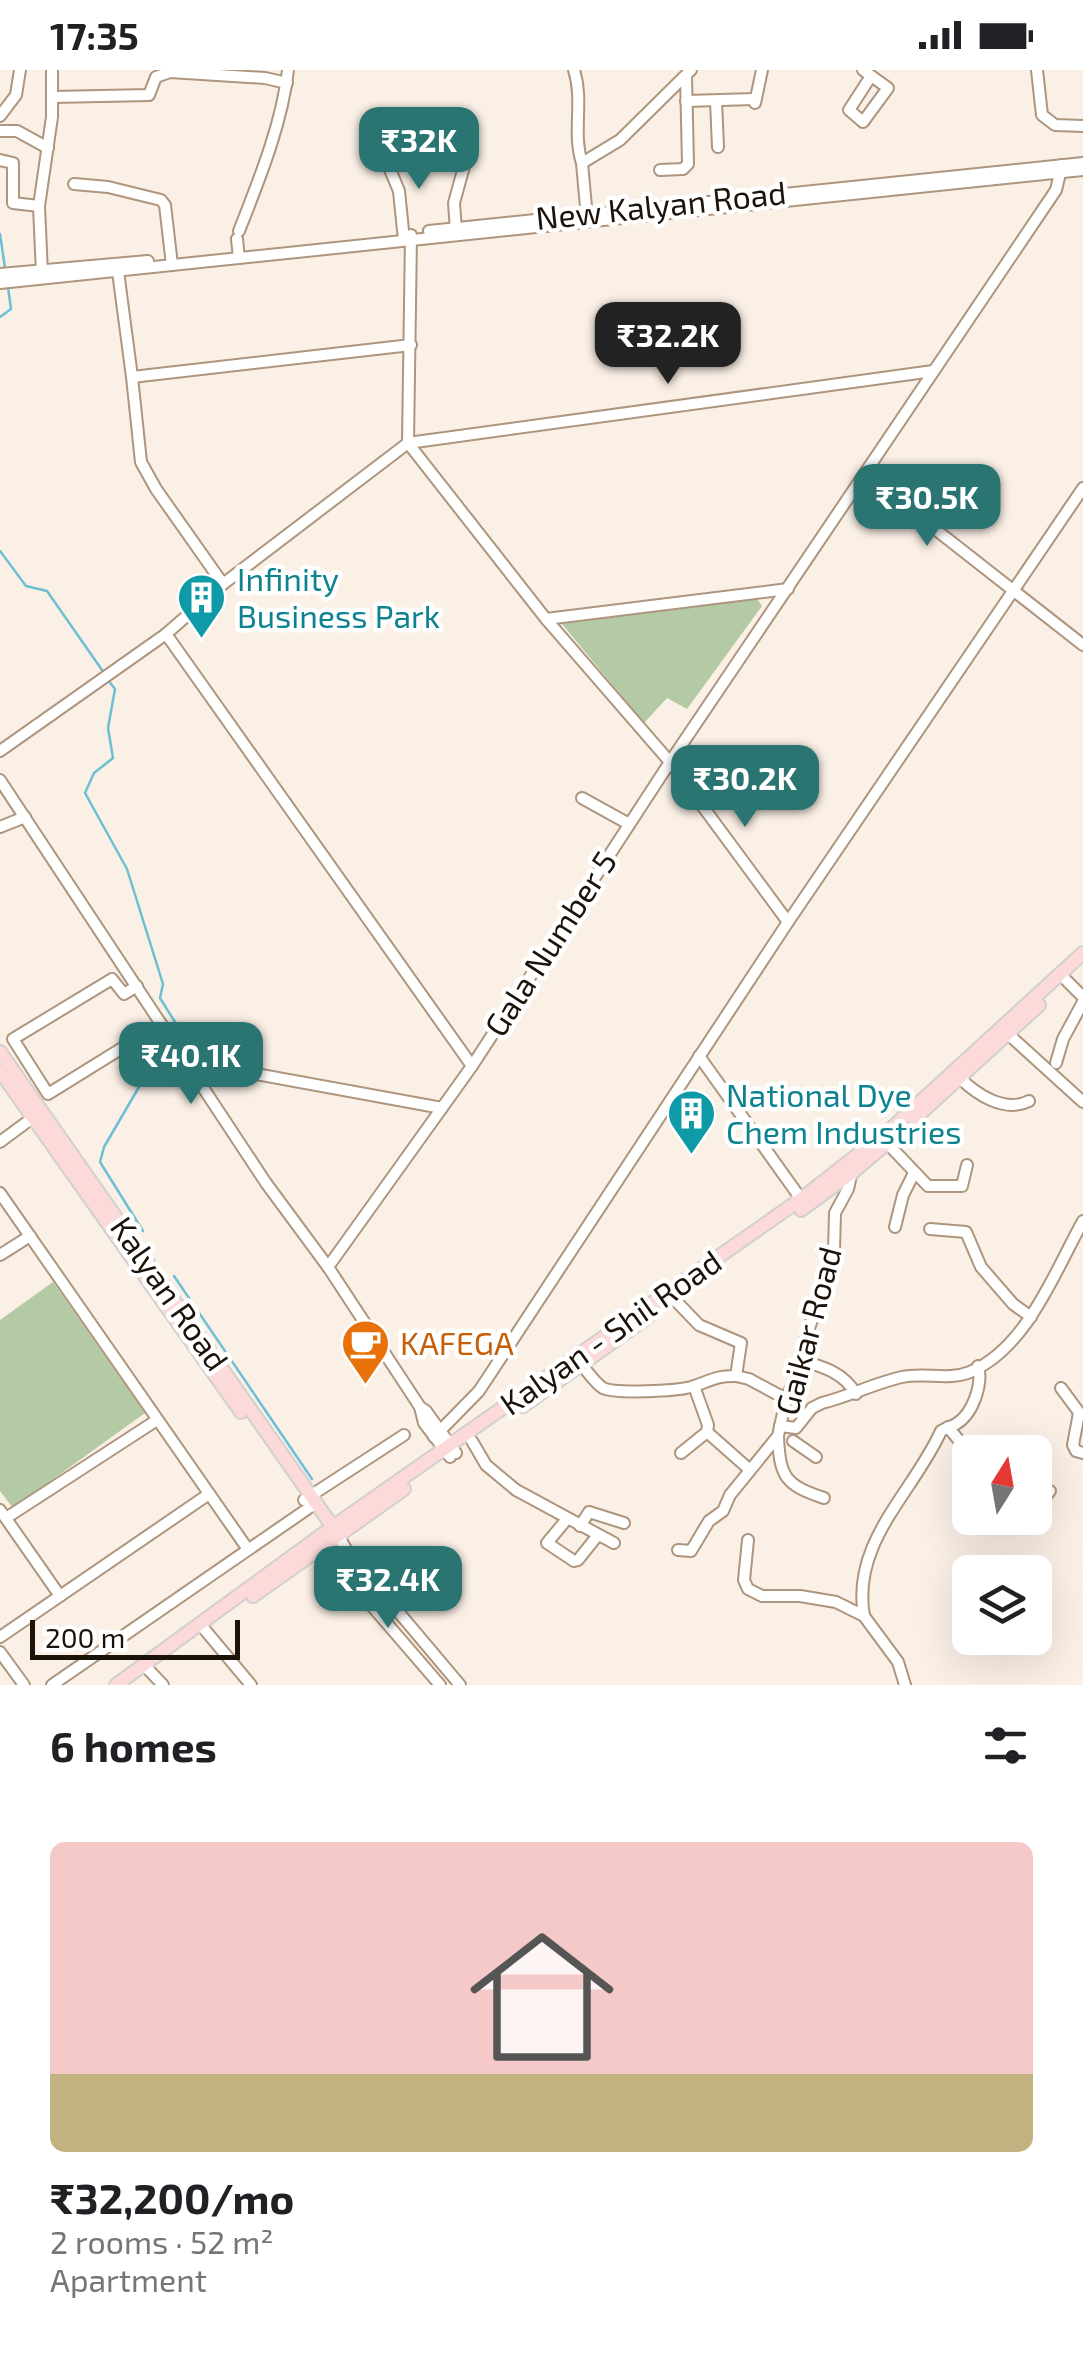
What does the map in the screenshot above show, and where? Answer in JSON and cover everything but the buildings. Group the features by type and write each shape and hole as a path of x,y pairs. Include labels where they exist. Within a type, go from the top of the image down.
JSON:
{"main road":[{"name":"Kalyan - Shil Road","path":"129,1685 146,1668 330,1536 801,1199 850,1168 1083,953"},
{"name":"Kalyan - Shil Road","path":"450,1452 472,1441 581,1364 638,1318 674,1298 886,1143 1083,964"},
{"name":"Kalyan Road","path":"0,1052 37,1114 310,1501 330,1536"},
{"name":"Kalyan Road","path":"0,1071 37,1114"},
{"name":"Kalyan - Shil Road","path":"116,1685 205,1630 330,1536"}],"street":[{"path":"0,116 16,95 20,70"},
{"path":"42,275 39,206 53,97 52,70"},
{"path":"238,256 238,235 261,173 288,70"},
{"path":"574,70 578,89 575,142 582,163 587,218"},
{"path":"686,102 755,103 762,70"},
{"path":"1037,70 1042,115 1055,124 1083,126"},
{"path":"53,97 149,94 156,76 170,72 287,83"},
{"path":"582,163 620,140 691,72"},
{"path":"660,170 687,166 686,102 691,72"},
{"path":"716,100 718,148"},
{"path":"0,131 17,131 48,148"},
{"path":"384,155 399,192 407,237 411,345 408,443 546,619 670,762 788,922"},
{"path":"0,192 6,186 3,161 13,164 13,203 39,206"},
{"path":"456,232 454,203 465,163"},
{"name":"New Kalyan Road","path":"351,244 1083,166"},
{"name":"Gala Number 5","path":"328,1267 472,1066 670,762 1056,190 1062,169"},
{"path":"74,184 146,194 161,200 165,205 172,262"},
{"path":"238,256 351,244"},
{"path":"0,283 42,275 351,244"},
{"path":"118,267 141,462 223,584"},
{"path":"0,274 42,275"},
{"path":"132,376 411,345"},
{"path":"0,751 166,634 223,584 408,443 934,371"},
{"path":"866,475 1083,645"},
{"path":"438,1434 479,1392 788,922 1083,488"},
{"path":"546,619 788,589"},
{"path":"166,634 472,1066"},
{"path":"0,780 266,1183 328,1267 450,1452"},
{"path":"582,798 629,824"},
{"path":"0,827 25,817"},
{"path":"137,986 124,994 112,979 13,1039 48,1094 161,1024"},
{"path":"1056,1063 1083,999 1066,980"},
{"path":"1008,1034 1083,1102"},
{"path":"699,1056 801,1199"},
{"path":"185,1061 442,1108"},
{"path":"960,1078 998,1103 1021,1105 1029,1101"},
{"path":"0,1142 37,1114"},
{"path":"886,1143 928,1186 962,1186 967,1165"},
{"name":"Gaikar Road","path":"850,1168 835,1213 832,1263 779,1431 796,1428 812,1408 887,1380 918,1373 955,1375 978,1366"},
{"path":"895,1226 914,1172"},
{"path":"0,1193 247,1548"},
{"path":"864,1616 862,1590 871,1546 944,1429 958,1424 974,1398 982,1381 978,1366 1002,1349 1038,1308 1079,1238 1083,1221"},
{"path":"930,1229 966,1232 982,1267 1013,1304 1031,1316"},
{"path":"0,1255 30,1236"},
{"path":"674,1298 699,1326 741,1343 736,1376"},
{"path":"803,1361 826,1367 852,1386 856,1394"},
{"path":"581,1364 602,1387 615,1391 694,1386 720,1375 750,1379 786,1399"},
{"path":"681,1453 707,1432 694,1386"},
{"path":"1061,1388 1081,1414 1073,1445 1083,1454"},
{"path":"60,1596 3,1514 157,1420"},
{"path":"789,1454 796,1428"},
{"path":"944,1429 952,1437"},
{"path":"678,1550 691,1551 709,1521 723,1511 730,1494 779,1431"},
{"path":"779,1431 780,1466 791,1485 824,1498"},
{"path":"707,1432 750,1470"},
{"path":"52,1685 404,1435"},
{"path":"472,1441 486,1465 516,1490 614,1543"},
{"path":"793,1441 816,1457"},
{"path":"0,1638 208,1494"},
{"path":"580,1526 588,1512 624,1523"},
{"path":"566,1519 547,1543 574,1560 598,1535"},
{"path":"330,1536 460,1685"},
{"path":"330,1536 335,1561 440,1685"},
{"path":"748,1540 744,1580 748,1589 762,1596 800,1596 836,1602 864,1616 898,1662 906,1684"},
{"path":"335,1561 347,1551"},
{"path":"385,1620 396,1610"},
{"path":"205,1630 251,1685"},
{"path":"0,1652 24,1685"},
{"path":"146,1668 163,1685"}],"green space":[{"path":"756,597 762,606 687,709 667,698 644,723 562,624"},
{"path":"53,1282 145,1413 13,1508 0,1491 0,1320"}],"waterway":[{"path":"0,234 5,268"},
{"path":"0,317 11,309 8,287"},
{"path":"0,551 26,586 47,591 102,670"},
{"path":"108,680 115,689 108,728 113,758 94,773 85,793 127,869 163,984 160,998 185,1038 180,1042"},
{"path":"143,1231 100,1162 104,1147 153,1063 170,1050"},
{"path":"174,1276 312,1479"}],"place":[{"name":"Infinity Business Park","path":"202,640"},
{"name":"National Dye Chem Industries","path":"691,1156"},
{"name":"KAFEGA","path":"365,1386"}]}
